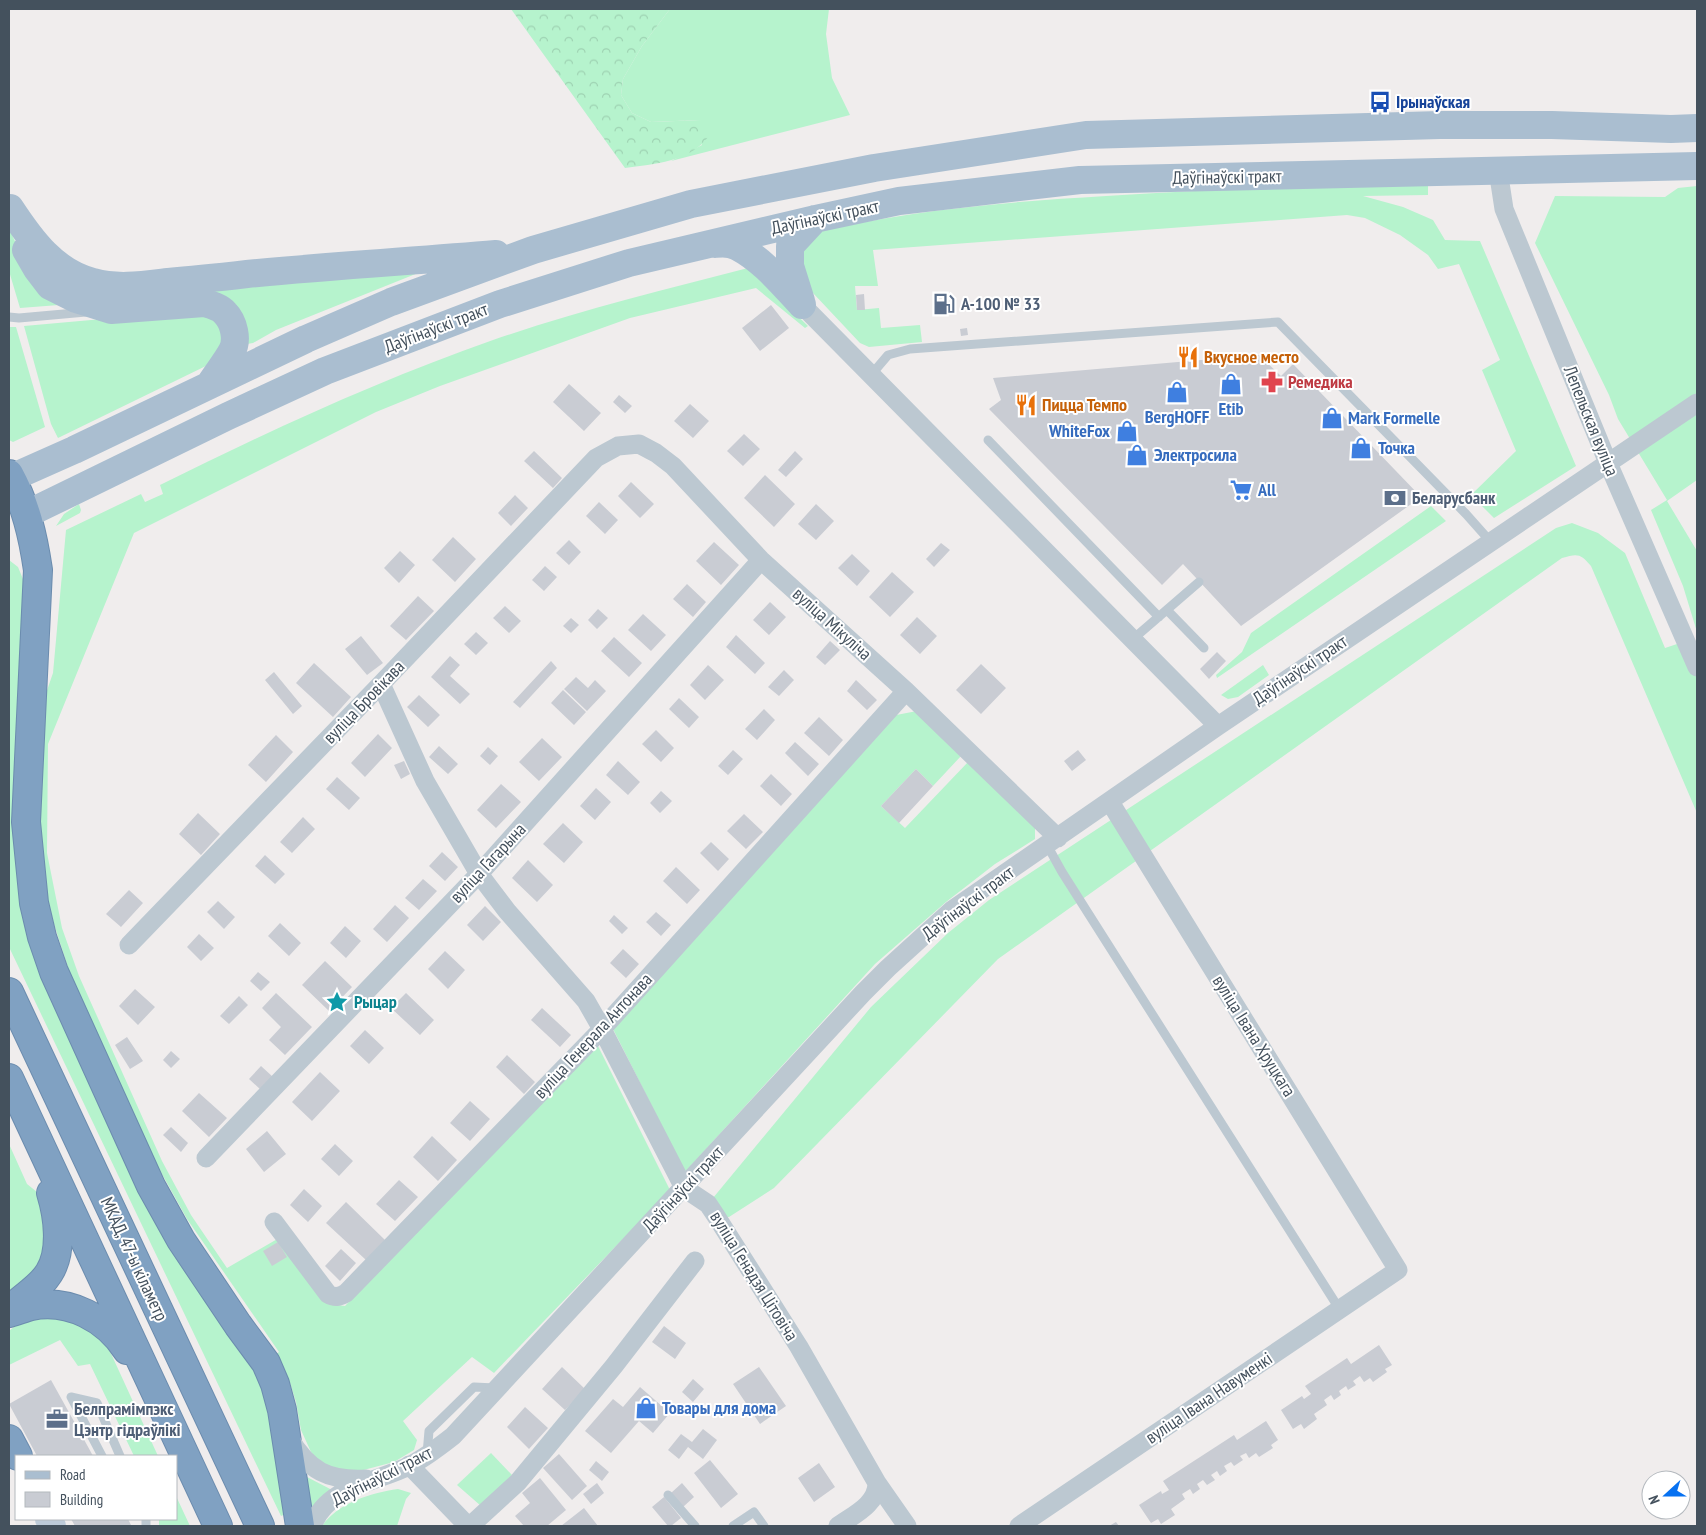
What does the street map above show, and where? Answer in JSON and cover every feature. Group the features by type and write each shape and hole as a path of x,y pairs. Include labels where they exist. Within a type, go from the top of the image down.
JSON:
{"highway":[{"path":"9,477 18,518 34,542 38,570 26,822 34,904 42,937 54,972 151,1186 181,1240 266,1363 275,1384 282,1410 300,1526"},
{"name":"МКАД, 47-ы кіламетр","path":"9,992 260,1526"},
{"path":"9,1312 20,1300 36,1288 50,1272 58,1246 58,1222 53,1200 14,1090"},
{"name":"МКАД, 47-ы кіламетр","path":"14,1090 218,1526"},
{"path":"9,1312 32,1306 52,1304 74,1308 107,1326 126,1348 192,1470"},
{"path":"9,1439 17,1455"}],"main road":[{"path":"9,477 68,452 306,339 391,302 533,250 691,204 874,168 1086,135 1440,125 1697,128"},
{"path":"1495,126 1498,170"},
{"name":"Даўгінаўскі тракт","path":"18,518 228,416 363,356 500,304 629,264 706,244 899,201 1080,180 1697,166"},
{"path":"10,207 29,237 54,263 67,272 107,286 161,283 533,250"},
{"path":"10,207 27,254 50,286 76,299 111,310 204,303 215,306 225,313 231,322 235,335 234,349 210,384"},
{"path":"802,305 790,266 790,246 815,219"},
{"path":"706,244 724,243 737,246 758,261 802,305"}],"street":[{"name":"Лепельская вуліца","path":"1498,170 1504,209 1608,463 1697,667"},
{"path":"802,305 1218,726"},
{"name":"Даўгінаўскі тракт","path":"312,1526 323,1506 336,1496 349,1489 409,1466 452,1436 498,1389 863,993 952,910 1218,726 1697,403"},
{"name":"вуліца Мікуліча","path":"596,458 618,446 639,444 656,453 673,466 761,560 906,691 1052,842"},
{"name":"вуліца Бровікава","path":"129,944 381,684 596,458"},
{"name":"вуліца Гагарына","path":"206,1158 479,874 761,560"},
{"name":"вуліца Генадзя Цітовіча","path":"381,684 425,781 479,874 507,911 586,1001 684,1188 708,1204 716,1216 799,1347 877,1483 907,1526"},
{"name":"вуліца Генерала Антонава","path":"274,1222 328,1294 340,1297 346,1293 602,1029 906,691"},
{"name":"вуліца Івана Хруцкага","path":"1110,802 1398,1270"},
{"path":"409,1466 469,1526 518,1482 614,1366 695,1261"},
{"name":"вуліца Івана Навуменкі","path":"1019,1526 1398,1270"},
{"path":"286,1434 297,1452 320,1473 344,1479 375,1479"},
{"path":"838,1526 873,1499 877,1491 877,1483"}],"lane":[{"path":"9,317 19,318 111,310"},
{"path":"872,374 888,355 910,349 1278,322 1466,514 1490,541"},
{"path":"988,440 1159,617"},
{"path":"1133,639 1199,582"},
{"path":"1167,610 1204,648"},
{"path":"1052,842 1066,878 1340,1310"},
{"path":"101,1455 71,1397 97,1403 120,1455"},
{"path":"668,1495 695,1526"},
{"path":"734,1526 754,1512 764,1526"}],"green space":[{"path":"511,9 670,9 642,46 623,79 621,95 632,113 651,122 700,120 708,127 709,136 701,145 682,156 659,163 625,168"},
{"path":"670,9 829,9 826,34 832,78 850,115 671,161 702,145 700,120 651,122 632,113 621,95 623,79 642,46"},
{"path":"1428,182 1428,195 1363,196 1403,207 1433,220 1445,240 1480,241 1576,466 1494,518 1471,495 1516,451 1482,370 1500,360 1459,264 1438,269 1428,255 1400,235 1365,218 1347,215 873,250 878,286 855,286 857,310 879,308 881,328 920,325 922,342 869,347 860,343 797,276 806,235 843,226 918,213 993,204 1106,196"},
{"path":"1697,186 1697,480 1667,501 1697,551 1697,632 1683,586 1651,510 1667,500 1618,419 1609,395 1535,243 1555,196 1665,197 1678,188"},
{"path":"9,228 23,259 59,305 20,308 9,271"},
{"path":"748,268 808,326 805,328 756,288 630,318 440,386 376,412 134,533 48,744 47,853 62,928 79,976 162,1161 191,1215 227,1268 286,1234 330,1304 345,1306 597,1044 670,1190 494,1373 472,1357 403,1421 417,1440 414,1450 394,1462 352,1473 321,1464 311,1452 301,1430 296,1402 290,1383 275,1355 279,1352 187,1219 157,1165 72,980 54,924 47,896 40,851 39,804 43,702 53,673 66,530 141,494 145,502 163,494 160,485 283,426 408,372 493,340 556,320 620,301"},
{"path":"423,271 276,330 253,343 247,344 242,325 60,277"},
{"path":"181,312 211,314 226,338 210,364 58,438 51,424 24,326"},
{"path":"9,327 16,327 45,427 13,442 9,440"},
{"path":"79,504 80,513 56,526 64,514"},
{"path":"1431,506 1446,521 1217,678 1216,675 1242,652 1251,633"},
{"path":"1572,523 1598,533 1625,553 1665,648 1686,641 1697,667 1697,813 1591,566 1585,559 1576,555 1562,558 998,959 774,1188 729,1217 716,1216 708,1204 871,1007 948,933 989,900 1556,528"},
{"path":"9,560 18,567 25,584 25,908 266,1383 286,1514 281,1516 9,947"},
{"path":"1263,665 1269,675 1238,697 1228,699 1221,695"},
{"path":"917,711 961,756 933,786 916,769 881,806 905,828 968,762 1035,827 1035,839 995,864 946,902 875,964 685,1172 613,1029 891,716"},
{"path":"9,1144 27,1184 42,1196 47,1208 45,1260 9,1297"},
{"path":"35,1313 86,1323 108,1347 158,1455 134,1455 90,1364 78,1366 60,1340 9,1365 9,1331"},
{"path":"491,1453 512,1475 481,1506 457,1485"},
{"path":"307,1477 334,1491 309,1511"},
{"path":"398,1489 411,1493 406,1499 397,1526 322,1526 337,1511 356,1500"},
{"path":"178,1500 190,1526 159,1526 159,1520 178,1520"}],"building":[{"path":"864,294 865,310 857,310 856,295"},
{"path":"771,305 789,328 760,351 742,328"},
{"path":"967,328 968,335 961,336 960,329"},
{"name":"All","path":"1259,355 1281,376 1293,364 1421,497 1241,626 1183,564 1162,585 989,409 1001,400 993,378"},
{"path":"569,384 601,413 584,431 553,402"},
{"path":"619,395 632,406 625,413 613,402"},
{"path":"690,404 709,421 693,438 674,421"},
{"path":"744,434 760,449 743,466 727,451"},
{"path":"534,451 562,478 553,488 524,461"},
{"path":"795,451 803,459 786,477 778,470"},
{"path":"765,475 795,504 774,527 744,498"},
{"path":"631,482 654,504 640,518 618,496"},
{"path":"515,495 528,508 511,526 498,513"},
{"path":"599,502 618,520 605,534 586,516"},
{"path":"816,504 834,521 816,540 798,524"},
{"path":"453,537 476,559 455,582 432,560"},
{"path":"569,540 581,552 569,565 556,553"},
{"path":"714,542 739,565 721,585 696,561"},
{"path":"941,543 950,550 934,567 926,559"},
{"path":"400,551 415,565 399,583 384,568"},
{"path":"852,554 870,571 857,586 838,568"},
{"path":"545,566 557,577 544,591 532,580"},
{"path":"892,572 914,592 890,617 869,597"},
{"path":"687,584 706,602 693,617 673,599"},
{"path":"418,596 434,611 406,640 390,626"},
{"path":"770,602 786,617 769,635 753,620"},
{"path":"505,606 521,621 509,633 493,618"},
{"path":"598,609 608,618 597,629 588,620"},
{"path":"643,614 666,635 651,651 628,630"},
{"path":"917,617 937,636 920,654 900,635"},
{"path":"571,618 579,625 571,633 563,626"},
{"path":"476,632 488,643 476,655 464,644"},
{"path":"736,635 765,663 755,674 726,647"},
{"path":"361,636 383,663 367,675 345,649"},
{"path":"614,637 642,663 629,677 601,651"},
{"path":"830,641 840,650 825,665 816,657"},
{"path":"1217,652 1226,661 1209,679 1200,669"},
{"path":"450,656 460,665 450,676 470,694 460,704 431,677"},
{"path":"551,661 557,668 520,708 513,702"},
{"path":"314,663 351,697 333,717 296,683"},
{"path":"981,664 1006,688 981,714 956,690"},
{"path":"708,665 724,680 705,700 690,685"},
{"path":"784,670 794,680 779,696 768,687"},
{"path":"274,672 302,706 293,714 265,680"},
{"path":"576,677 588,688 595,680 606,691 587,711 564,689"},
{"path":"856,680 877,700 867,710 847,691"},
{"path":"563,690 586,712 574,725 551,703"},
{"path":"419,695 440,715 428,727 407,707"},
{"path":"679,698 699,717 689,728 669,709"},
{"path":"764,709 775,720 757,740 745,729"},
{"path":"819,717 843,740 829,756 804,733"},
{"path":"656,730 674,748 661,762 642,744"},
{"path":"378,734 392,748 365,777 351,763"},
{"path":"276,735 293,752 266,782 248,765"},
{"path":"542,738 562,757 539,781 519,762"},
{"path":"795,742 819,764 808,776 785,753"},
{"path":"439,746 458,764 448,774 429,757"},
{"path":"488,747 498,756 490,765 480,756"},
{"path":"733,750 743,759 728,775 718,766"},
{"path":"1078,750 1086,760 1072,771 1064,761"},
{"path":"404,761 410,774 401,779 394,765"},
{"path":"618,761 640,782 628,795 606,775"},
{"path":"916,769 933,786 899,823 881,806"},
{"path":"771,774 792,794 781,806 760,786"},
{"path":"337,777 360,798 349,810 326,789"},
{"path":"501,784 521,802 496,828 477,810"},
{"path":"596,788 611,802 595,820 580,806"},
{"path":"661,791 672,801 660,813 650,803"},
{"path":"198,813 220,834 201,855 179,834"},
{"path":"744,814 763,832 746,849 727,831"},
{"path":"303,817 315,829 292,853 280,842"},
{"path":"563,823 583,842 564,863 543,844"},
{"path":"711,842 729,859 718,871 700,853"},
{"path":"442,852 458,867 445,881 429,866"},
{"path":"265,855 285,874 275,884 255,866"},
{"path":"528,860 553,885 537,902 512,878"},
{"path":"676,867 700,890 687,904 663,881"},
{"path":"423,879 437,891 419,910 405,898"},
{"path":"129,890 143,903 121,927 106,914"},
{"path":"218,901 235,917 224,929 207,912"},
{"path":"395,905 409,918 387,942 373,929"},
{"path":"485,906 501,922 483,941 467,925"},
{"path":"656,912 671,925 661,936 646,922"},
{"path":"614,915 628,928 622,934 609,921"},
{"path":"280,923 301,943 289,956 268,936"},
{"path":"345,926 361,941 346,958 330,943"},
{"path":"199,934 214,948 201,961 187,947"},
{"path":"623,949 639,964 626,978 610,963"},
{"path":"445,951 465,970 448,989 428,969"},
{"path":"325,961 352,987 329,1011 302,985"},
{"path":"258,972 270,982 261,991 250,981"},
{"path":"135,989 155,1007 138,1025 119,1006"},
{"path":"276,993 312,1027 285,1055 269,1040 281,1027 262,1008"},
{"path":"406,993 434,1020 420,1035 391,1008"},
{"path":"239,996 248,1005 229,1024 220,1016"},
{"path":"542,1008 571,1035 560,1047 531,1020"},
{"path":"365,1030 384,1048 369,1064 350,1046"},
{"path":"127,1037 143,1061 130,1069 115,1045"},
{"path":"171,1051 180,1059 171,1068 163,1060"},
{"path":"507,1055 535,1082 524,1094 496,1067"},
{"path":"261,1066 273,1077 261,1090 249,1079"},
{"path":"320,1072 340,1091 312,1121 292,1102"},
{"path":"199,1093 227,1118 209,1137 182,1111"},
{"path":"470,1101 490,1119 470,1141 450,1123"},
{"path":"171,1127 188,1143 181,1152 163,1135"},
{"path":"267,1131 286,1154 264,1172 246,1149"},
{"path":"432,1136 457,1160 438,1181 413,1157"},
{"path":"335,1144 353,1161 339,1176 321,1159"},
{"path":"399,1180 418,1197 395,1221 376,1204"},
{"path":"304,1189 322,1206 308,1222 290,1205"},
{"path":"346,1202 385,1240 366,1260 326,1223"},
{"path":"278,1242 287,1257 272,1266 263,1251"},
{"path":"341,1249 356,1263 340,1281 325,1266"},
{"path":"664,1326 686,1343 675,1359 652,1342"},
{"path":"1379,1345 1392,1365 1385,1369 1387,1372 1373,1382 1370,1378 1364,1382 1360,1376 1353,1381 1356,1385 1348,1390 1346,1386 1339,1391 1341,1395 1334,1400 1331,1395 1324,1400 1327,1405 1314,1414 1317,1419 1304,1429 1301,1424 1293,1429 1281,1410 1302,1396 1304,1399 1311,1394 1305,1386 1347,1358 1351,1364"},
{"path":"562,1367 585,1389 565,1410 542,1389"},
{"path":"759,1367 786,1406 760,1424 733,1384"},
{"path":"693,1379 704,1389 693,1402 682,1392"},
{"path":"51,1380 92,1455 36,1455 9,1404"},
{"path":"640,1387 670,1413 653,1433 639,1421 611,1453 585,1431 613,1399 623,1407"},
{"path":"525,1407 548,1428 529,1449 507,1427"},
{"path":"1266,1421 1278,1440 1271,1445 1273,1448 1259,1457 1256,1453 1249,1458 1246,1453 1240,1456 1243,1460 1234,1466 1231,1462 1224,1466 1227,1471 1220,1476 1217,1471 1211,1475 1215,1480 1207,1485 1203,1480 1197,1484 1200,1489 1193,1494 1190,1489 1182,1494 1185,1499 1171,1509 1175,1515 1161,1524 1158,1519 1151,1523 1139,1505 1161,1491 1162,1494 1169,1490 1163,1481 1234,1435 1237,1440"},
{"path":"703,1429 717,1440 703,1459 688,1447 679,1459 668,1450 681,1434 692,1442"},
{"path":"559,1454 587,1486 572,1500 543,1468"},
{"path":"710,1460 738,1494 721,1508 694,1473"},
{"path":"596,1461 609,1472 602,1481 589,1470"},
{"path":"819,1463 835,1487 814,1502 798,1478"},
{"path":"540,1478 566,1510 547,1526 524,1526 515,1516 530,1503 522,1493"},
{"path":"597,1483 604,1493 591,1504 583,1494"},
{"path":"682,1483 694,1497 683,1507 671,1493"},
{"path":"664,1497 681,1518 671,1526 668,1526 652,1507"},
{"path":"584,1508 598,1526 561,1526"},
{"path":"72,1520 128,1520 131,1525 128,1526 75,1526"},
{"path":"1116,1522 1119,1526 1109,1526"}],"place":[{"name":"Ірынаўская","path":"1380,102"},
{"name":"А-100 № 33","path":"944,304"},
{"name":"Вкусное место","path":"1188,357"},
{"name":"Ремедика","path":"1272,382"},
{"name":"Etib","path":"1231,384"},
{"name":"BergHOFF","path":"1177,392"},
{"name":"Пицца Темпо","path":"1026,405"},
{"name":"Mark Formelle","path":"1332,418"},
{"name":"WhiteFox","path":"1127,431"},
{"name":"Точка","path":"1361,448"},
{"name":"Электросила","path":"1137,455"},
{"name":"All","path":"1241,490"},
{"name":"Беларусбанк","path":"1395,498"},
{"name":"Рыцар","path":"337,1002"},
{"name":"Товары для дома","path":"646,1408"},
{"name":"Белпрамімпэкс Цэнтр гідраўлікі","path":"57,1419"}]}
